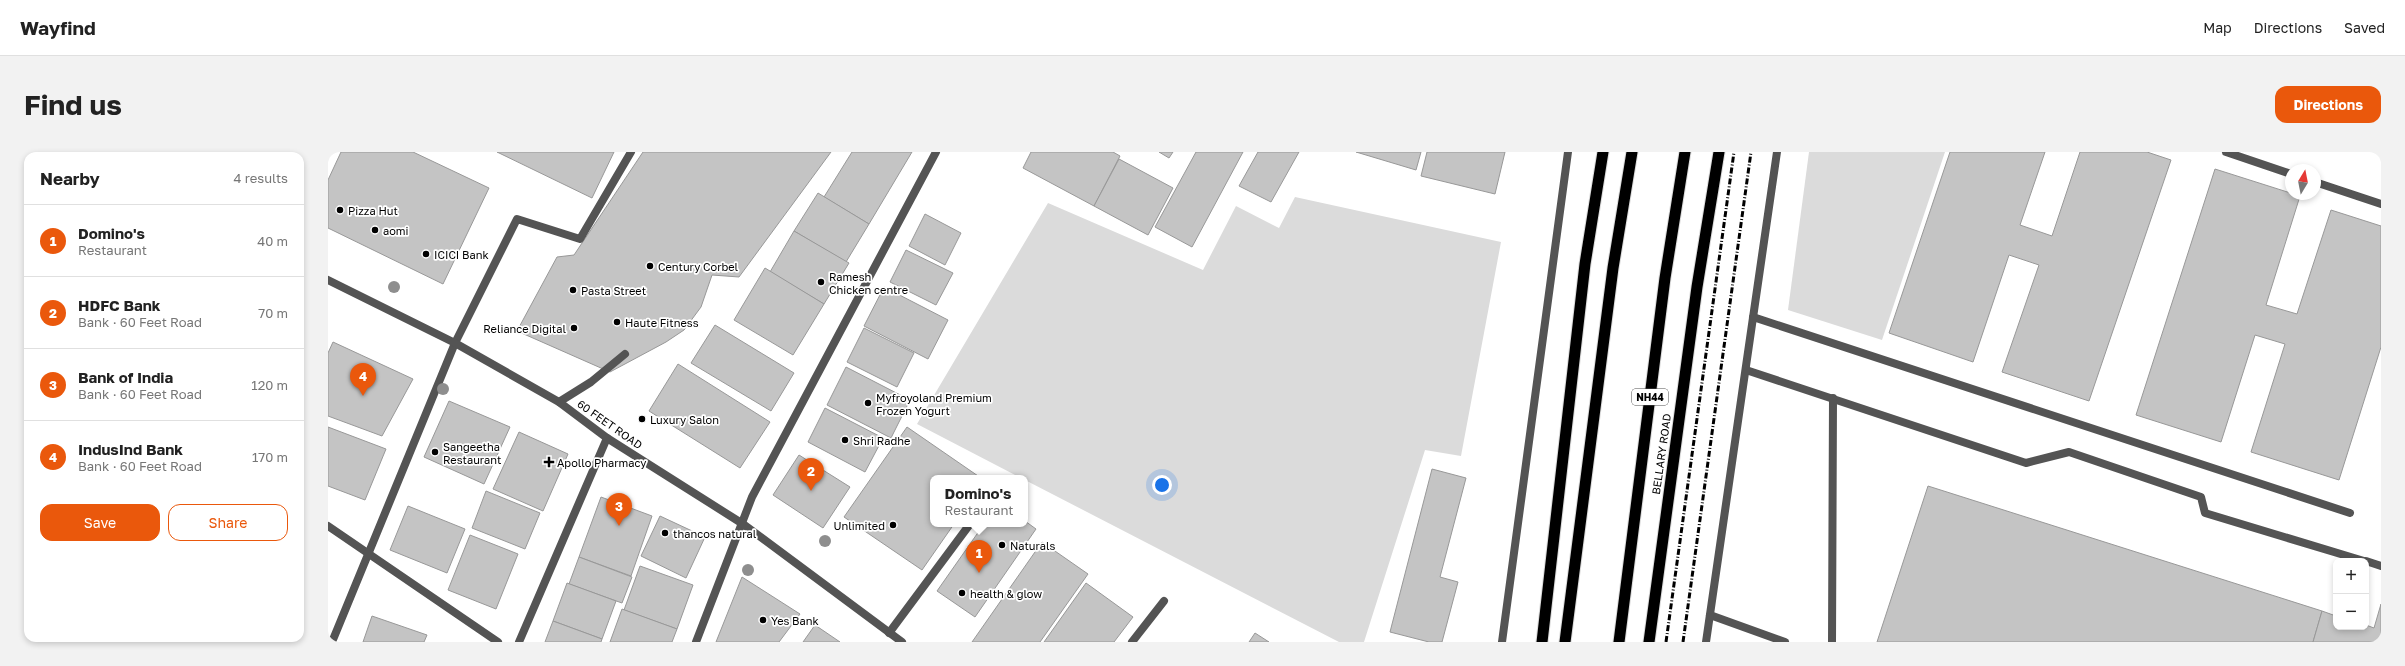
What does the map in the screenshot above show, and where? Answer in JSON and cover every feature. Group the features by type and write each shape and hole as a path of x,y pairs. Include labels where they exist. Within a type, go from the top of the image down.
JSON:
{"highway":[{"path":"1542,642 1585,264 1603,152"},
{"path":"1565,642 1613,268 1632,152"},
{"name":"BELLARY ROAD","path":"1618,642 1665,278 1685,152"},
{"name":"BELLARY ROAD","path":"1649,642 1697,288 1719,152"}],"street":[{"path":"332,642 455,343 517,219 580,239 630,152"},
{"path":"696,642 743,524 752,497 936,152"},
{"path":"1502,642 1568,152"},
{"path":"1706,642 1777,152"},
{"path":"2226,152 2285,172"},
{"path":"2321,184 2381,204"},
{"name":"60 FEET ROAD","path":"328,280 455,343 559,402 607,438 743,524 902,642"},
{"path":"1753,317 2350,513"},
{"path":"559,402 591,382 625,354"},
{"path":"1746,370 2026,463 2069,452 2201,497 2205,513 2355,558"},
{"path":"1832,642 1833,398"},
{"path":"519,642 607,438"},
{"path":"328,526 498,642"},
{"path":"889,633 968,527"},
{"path":"2369,562 2381,566"},
{"path":"1132,642 1164,602"},
{"path":"1710,615 1785,642"}],"shaded area":[{"path":"1809,152 1945,152 1882,340 1788,310"},
{"path":"1295,197 1501,242 1461,456 1425,450 1364,642 1339,642 1028,482 1028,475 1015,475 917,424 1048,203 1203,270 1236,206 1279,228"}],"building":[{"path":"341,152 413,152 489,188 443,284 328,228 328,180"},
{"path":"497,152 614,152 592,198"},
{"name":"Century Corbel","path":"643,152 831,152 739,277 712,275 701,307 684,330 666,342 610,372 517,331 557,257 574,255"},
{"path":"852,152 912,152 869,224 824,197"},
{"path":"1031,152 1113,152 1120,156 1094,206 1023,168"},
{"path":"1159,152 1173,152 1169,158"},
{"path":"1196,152 1243,152 1192,247 1155,227"},
{"path":"1258,152 1299,152 1271,202 1239,186"},
{"path":"1356,152 1421,152 1416,170"},
{"path":"1427,152 1505,152 1495,194 1421,176"},
{"path":"1950,152 2045,152 2020,225 2052,236 2080,152 2147,152 2171,160 2089,401 2002,372 2039,265 2009,255 1973,362 1889,333"},
{"path":"1119,159 1173,188 1148,235 1094,206"},
{"path":"2215,169 2285,191 2285,200 2299,200 2266,305 2297,314 2331,210 2381,226 2381,347 2339,480 2251,452 2285,344 2255,335 2221,442 2136,415"},
{"path":"818,193 869,224 846,262 794,231"},
{"path":"925,214 961,233 945,265 909,246"},
{"path":"794,231 849,263 824,304 770,272"},
{"path":"906,250 953,273 936,305 890,282"},
{"path":"765,268 824,304 793,355 734,320"},
{"path":"884,287 948,320 928,359 864,326"},
{"path":"715,325 794,373 771,411 691,363"},
{"path":"864,328 914,353 897,387 847,362"},
{"path":"333,342 413,379 382,436 328,416 328,353"},
{"path":"678,364 770,422 740,468 649,411"},
{"name":"Myfroyoland Premium Frozen Yogurt","path":"846,367 910,400 891,438 827,405"},
{"path":"449,401 510,427 484,484 424,457"},
{"name":"Shri Radhe","path":"825,408 883,438 865,472 808,442"},
{"path":"328,427 386,449 365,500 328,486"},
{"path":"907,427 977,475 930,475 930,527 952,527 922,570 844,517"},
{"path":"519,432 568,454 543,511 493,489"},
{"path":"799,455 850,487 823,528 773,495"},
{"path":"1432,469 1466,478 1440,577 1458,582 1442,642 1429,642 1390,632"},
{"path":"1928,486 2322,611 2313,642 1877,642"},
{"path":"486,491 540,513 525,549 472,528"},
{"path":"601,497 652,516 631,576 579,557"},
{"path":"408,506 465,529 447,573 390,550"},
{"path":"660,516 705,537 686,578 641,556"},
{"path":"1028,523 1036,529 975,617 937,591 982,527 1028,527"},
{"path":"470,535 518,554 496,609 448,590"},
{"path":"1042,542 1088,574 1040,642 972,642"},
{"path":"579,557 632,577 622,603 569,584"},
{"path":"640,566 693,585 677,629 624,610"},
{"path":"742,577 800,614 779,642 716,642"},
{"path":"567,583 616,601 602,639 553,621"},
{"path":"1086,583 1133,617 1114,642 1044,642"},
{"path":"2381,604 2381,642 2313,642 2322,611 2333,615 2333,630 2369,630 2369,626 2374,628"},
{"path":"622,609 677,629 672,642 610,642"},
{"path":"372,616 427,635 424,642 363,642"},
{"path":"553,621 602,639 601,642 545,642"},
{"path":"815,625 840,642 803,642"},
{"path":"1255,633 1269,642 1249,642"}],"railway":[{"path":"1666,642 1734,152"},
{"path":"1683,642 1751,152"}],"place":[{"name":"Pizza Hut","path":"340,210"},
{"name":"aomi","path":"375,230"},
{"name":"ICICI Bank","path":"426,254"},
{"name":"Century Corbel","path":"650,266"},
{"name":"Ramesh Chicken centre","path":"821,282"},
{"name":"Pasta Street","path":"573,290"},
{"name":"Haute Fitness","path":"617,322"},
{"name":"Reliance Digital","path":"574,328"},
{"name":"IndusInd Bank","path":"363,396"},
{"name":"Myfroyoland Premium Frozen Yogurt","path":"868,403"},
{"name":"Luxury Salon","path":"642,419"},
{"name":"Shri Radhe","path":"845,440"},
{"name":"Sangeetha Restaurant","path":"435,452"},
{"name":"Apollo Pharmacy","path":"549,462"},
{"name":"HDFC Bank","path":"811,491"},
{"name":"Unlimited","path":"893,525"},
{"name":"Bank of India","path":"619,526"},
{"name":"thancos natural","path":"665,533"},
{"name":"Naturals","path":"1002,545"},
{"name":"Domino's","path":"979,573"},
{"name":"health & glow","path":"962,593"},
{"name":"Yes Bank","path":"763,620"}]}
